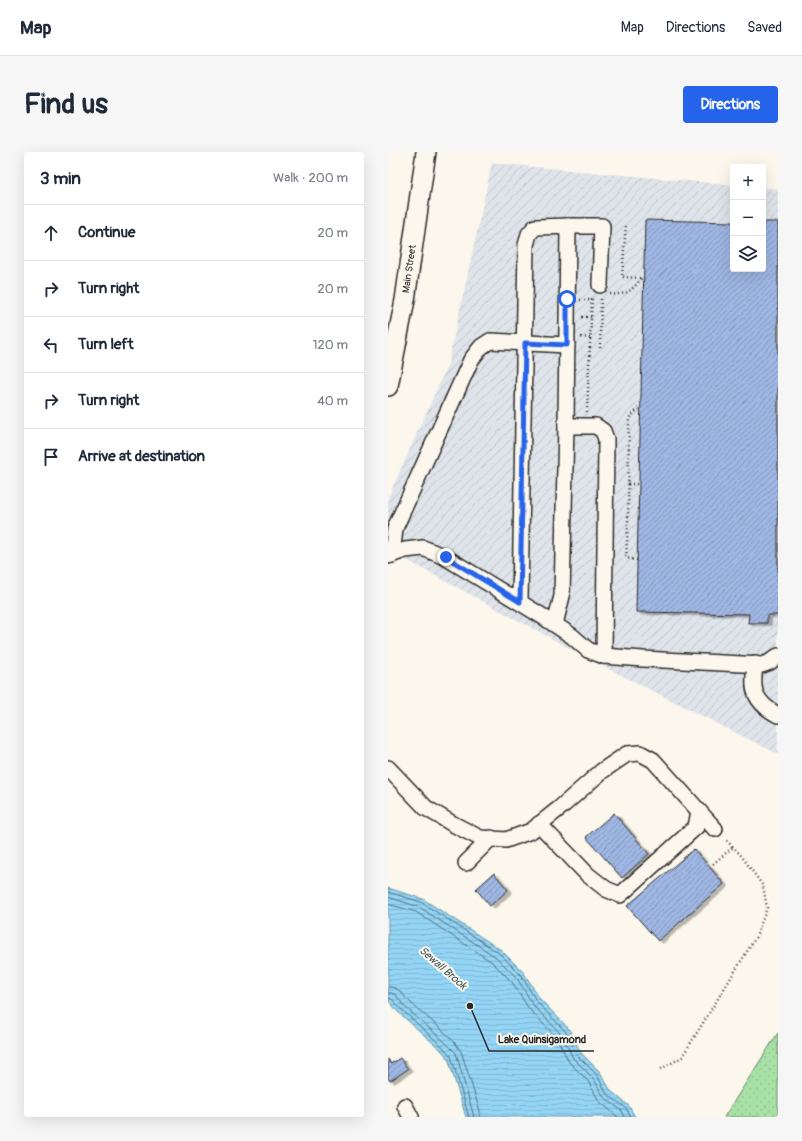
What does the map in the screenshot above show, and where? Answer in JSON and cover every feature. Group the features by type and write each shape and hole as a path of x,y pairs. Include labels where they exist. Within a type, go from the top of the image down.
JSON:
{"main road":[{"name":"Main Street","path":"388,386 405,300 426,152"}],"lane":[{"path":"555,624 562,596 566,426 572,341 568,226"},
{"path":"520,602 526,245 529,234 535,227 602,226 604,290"},
{"path":"390,556 396,526 471,360 481,347 490,341 525,343 572,341"},
{"path":"566,426 596,426 603,432 606,439 604,656"},
{"path":"390,556 405,550 423,548 446,557 555,624 588,650 604,656 762,665 770,662 778,656"},
{"path":"755,664 753,682 755,695 763,705 778,715"},
{"path":"388,768 426,808 480,838 506,840 531,831 602,772 627,754 640,753 653,760 715,828"},
{"path":"539,824 588,875 606,889 620,895 696,827 699,811"},
{"path":"466,864 491,838"}],"path":[{"path":"604,290 622,295 630,291 642,278 622,277 626,224"},
{"path":"582,412 588,412 592,298 601,298 600,348"},
{"path":"572,341 590,338"},
{"path":"638,560 626,558 629,418 639,408"},
{"path":"628,484 639,484"},
{"path":"661,1068 682,1057 756,937 767,908 763,886 740,854 715,828"},
{"path":"713,864 733,847"}],"shaded area":[{"path":"492,163 730,185 730,272 766,272 766,188 778,189 778,754 595,662 388,550 388,498 448,364"}],"green space":[{"path":"778,1033 778,1117 724,1117"}],"water":[{"name":"Sewall Brook","path":"388,888 423,899 501,950 524,973 540,999 569,1029 581,1053 600,1072 611,1091 629,1106 635,1117 466,1117 448,1058 440,1049 398,1012 388,1000"}],"building":[{"path":"645,220 730,222 730,272 766,272 766,222 778,222 778,615 767,615 767,623 748,623 749,614 636,612"},
{"path":"614,813 649,854 622,878 586,837"},
{"path":"694,849 724,884 658,941 627,906"},
{"path":"494,873 508,890 490,906 476,889"},
{"path":"400,1058 408,1069 390,1081 388,1078 388,1059 391,1064"}],"place":[{"name":"Lake Quinsigamond","path":"470,1006"}],"route":[{"path":"446,557 520,602 525,343 567,345 567,299"}]}
